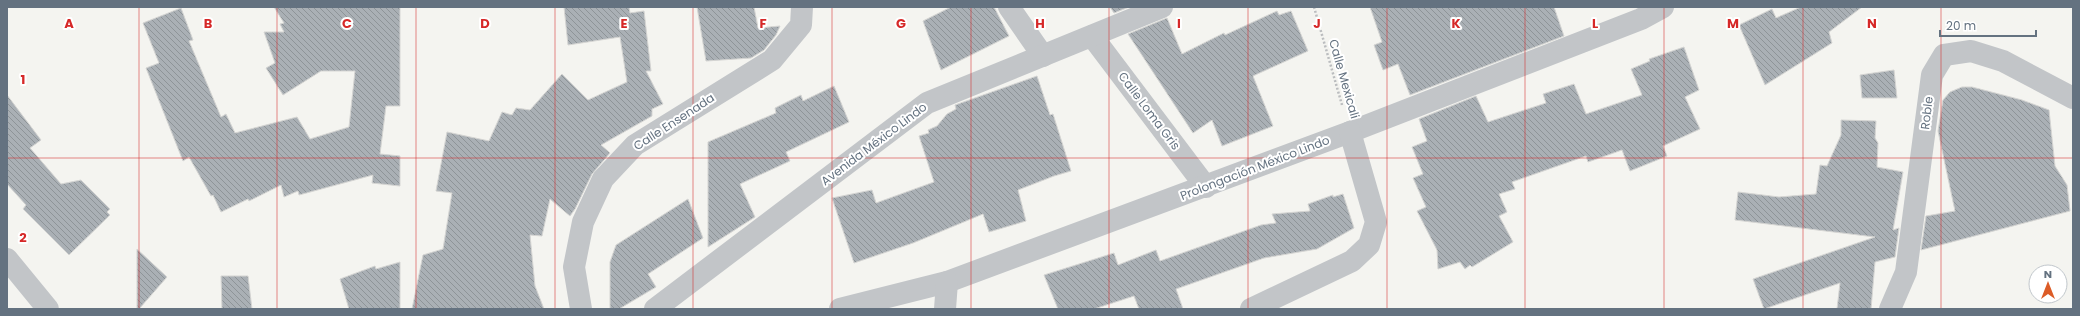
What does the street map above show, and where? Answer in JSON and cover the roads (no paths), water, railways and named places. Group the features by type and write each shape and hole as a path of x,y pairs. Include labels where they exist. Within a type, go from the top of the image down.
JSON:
{"street":[{"name":"Calle Ensenada","path":"581,309 574,267 583,222 603,179 635,145 772,60 800,25 802,7"},
{"path":"1009,7 1043,56"},
{"name":"Avenida México Lindo","path":"655,309 927,103 1162,7"},
{"name":"Prolongación México Lindo","path":"840,309 947,282 1206,187 1641,19 1663,7"},
{"name":"Calle Loma Gris","path":"1092,36 1206,187"},
{"name":"Roble","path":"1890,309 1906,272 1932,75 1944,55 1971,51 2004,61 2073,98"},
{"path":"1251,309 1352,261 1369,245 1376,222 1350,132"},
{"path":"7,259 48,309"},
{"path":"945,309 947,282"}]}
